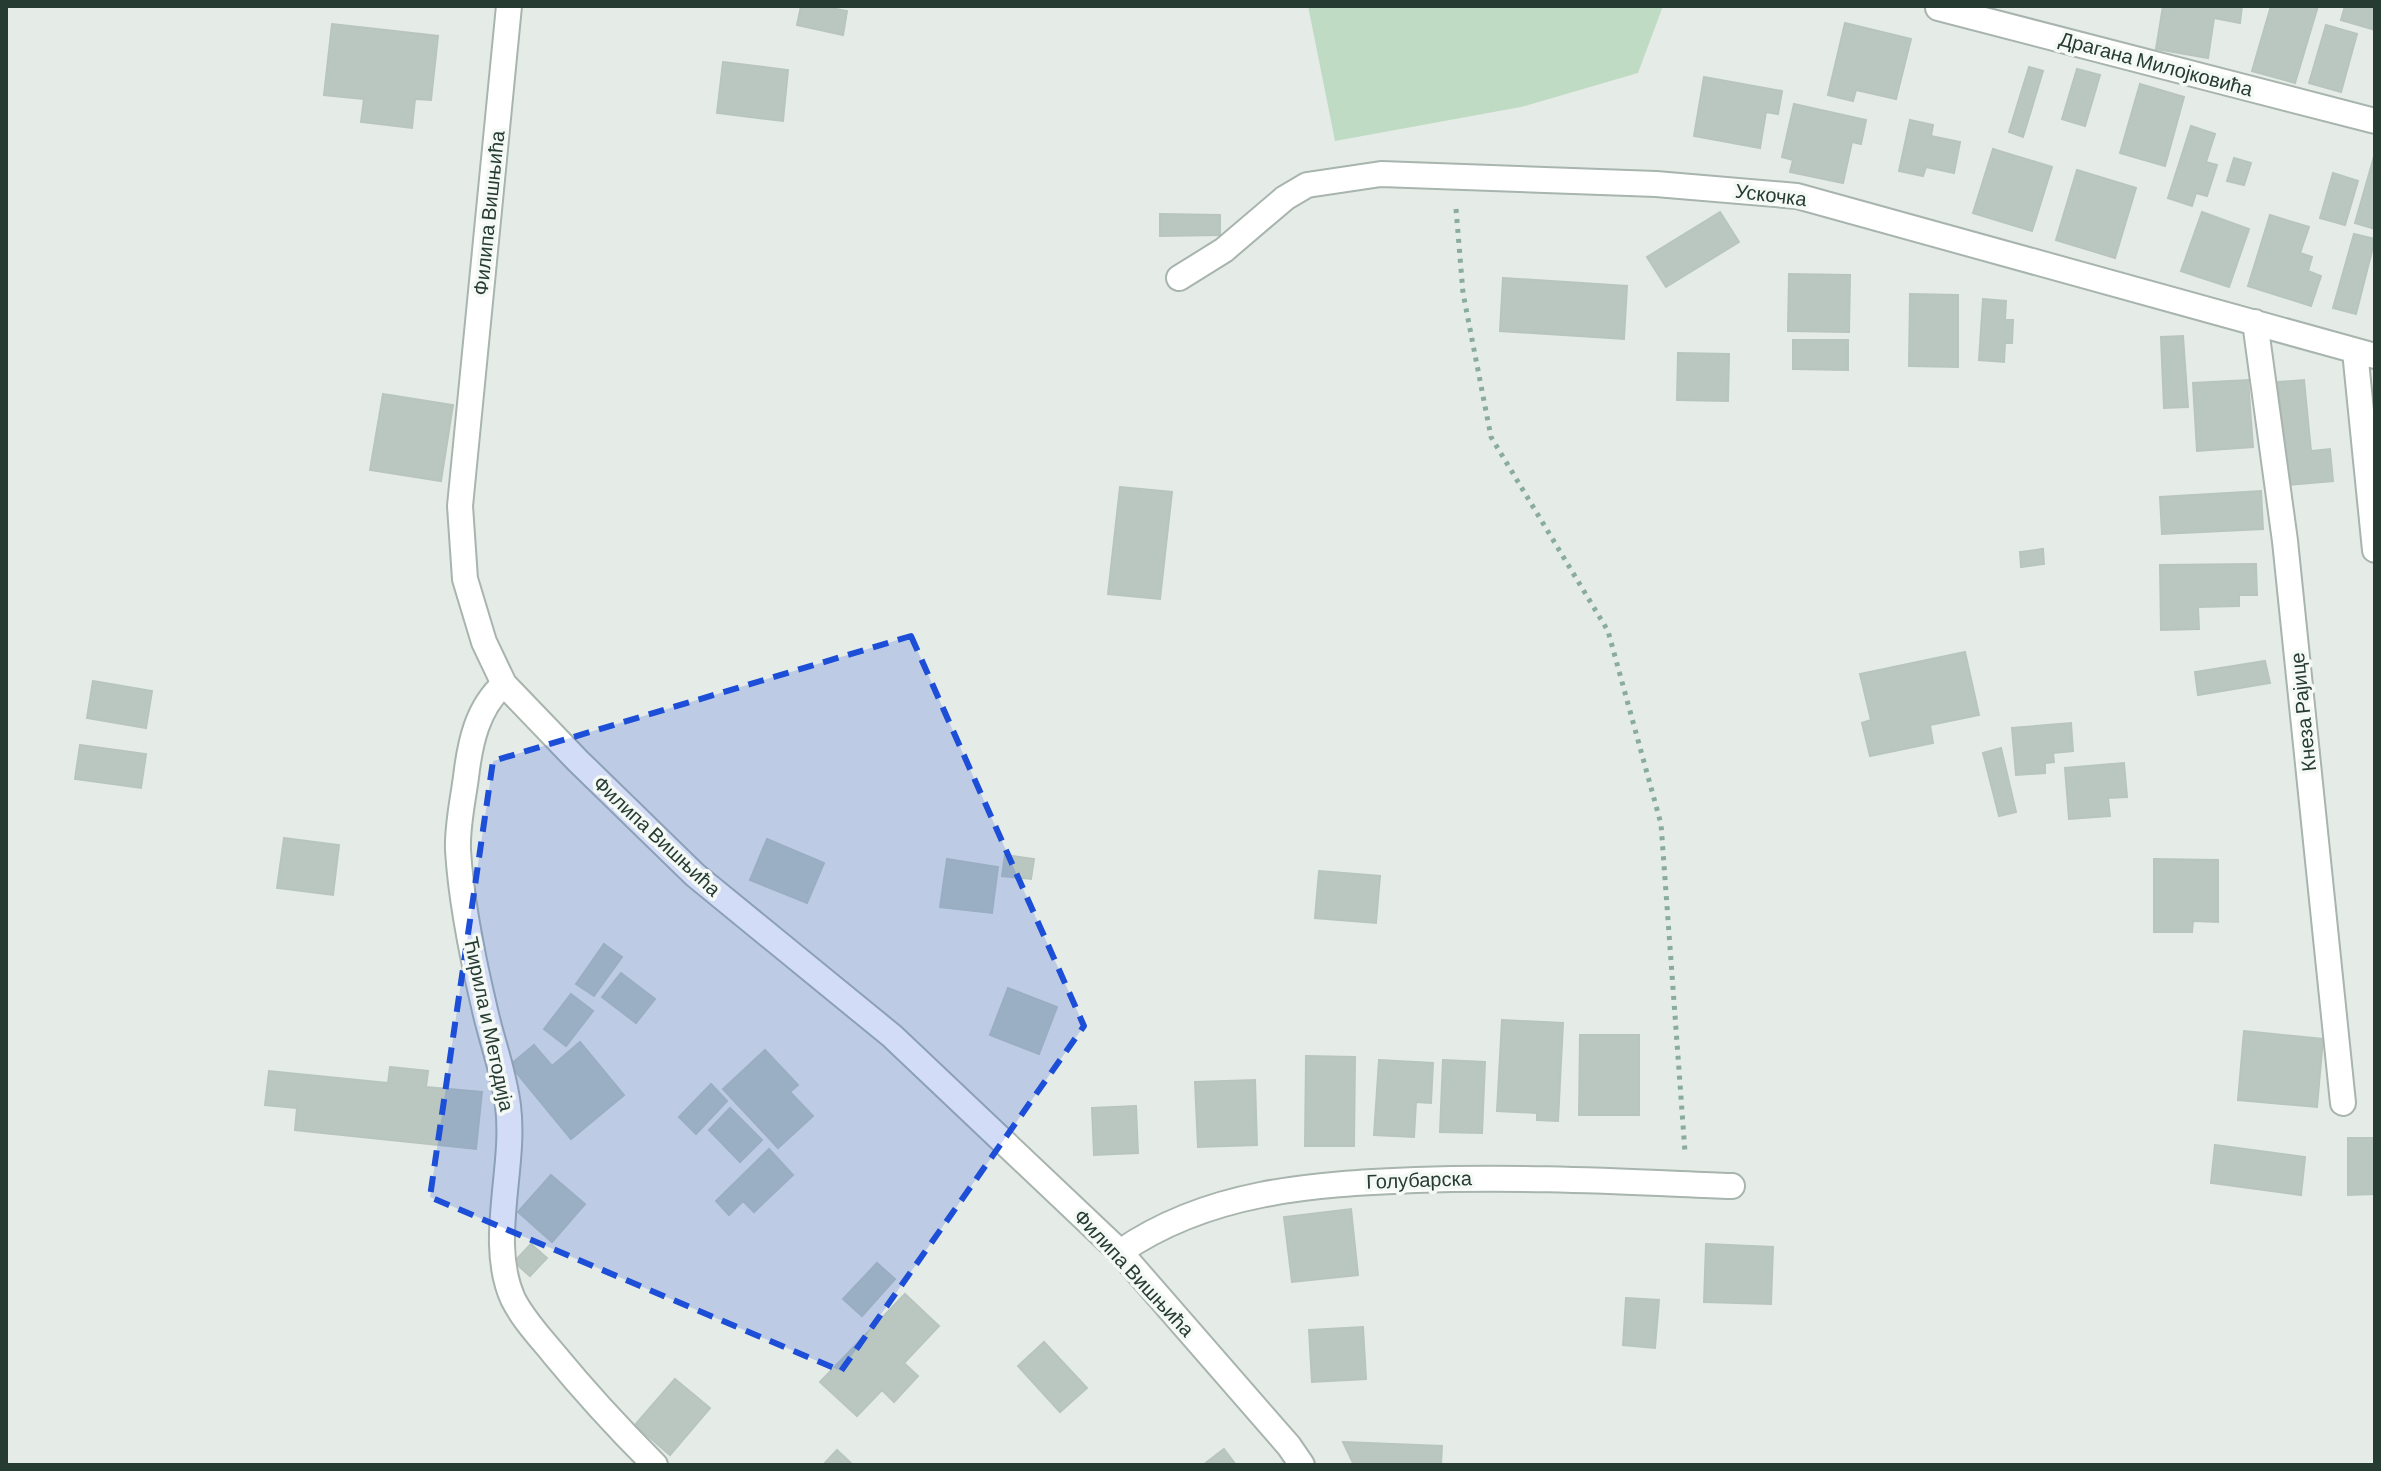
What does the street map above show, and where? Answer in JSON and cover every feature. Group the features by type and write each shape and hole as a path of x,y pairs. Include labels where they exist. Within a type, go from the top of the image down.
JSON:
{"street":[{"name":"Филипа Вишњића","path":"509,6 460,506 465,579 484,642 504,684 695,875 892,1036 1120,1252 1289,1446 1302,1465"},
{"name":"Драгана Милојковића","path":"1938,8 2375,121"},
{"name":"Ускочка","path":"1179,278 1224,250 1285,198 1307,185 1381,174 1656,184 1797,196 2365,354"},
{"name":"Кнеза Рајице","path":"2255,322 2285,541 2343,1103"},
{"path":"2365,354 2375,550"},
{"name":"Ћирила и Методија","path":"504,684 490,696 479,719 469,755 458,848 477,974 508,1104 510,1133 503,1242 507,1280 524,1318 599,1408 655,1465"},
{"name":"Голубарска","path":"1120,1252 1170,1224 1236,1199 1304,1185 1475,1178 1732,1186"}],"path":[{"path":"1453,177 1463,293 1491,437 1608,631 1661,824 1688,1185"}],"highlighted area":[{"path":"911,636 1084,1026 841,1371 430,1197 493,761"}],"green space":[{"path":"1308,6 1663,6 1638,73 1521,107 1335,141"}],"building":[{"path":"801,6 847,11 843,35 797,25"},
{"path":"2163,6 2242,6 2240,23 2214,18 2208,58 2156,49"},
{"path":"2271,6 2318,6 2295,83 2252,71"},
{"path":"2345,6 2375,6 2375,30 2341,20"},
{"path":"1845,23 1911,39 1896,99 1856,90 1853,101 1828,95"},
{"path":"332,24 438,36 431,100 415,99 412,128 361,122 364,99 324,95"},
{"path":"2326,25 2357,34 2341,92 2309,83"},
{"path":"723,62 788,70 783,121 717,113"},
{"path":"2029,67 2043,71 2023,137 2009,132"},
{"path":"2077,69 2100,75 2085,126 2062,119"},
{"path":"1704,77 1782,91 1778,114 1766,112 1760,148 1694,136"},
{"path":"2140,84 2184,97 2165,166 2120,153"},
{"path":"1794,104 1866,120 1861,144 1852,142 1843,183 1790,172 1793,160 1782,157"},
{"path":"1910,120 1933,125 1931,136 1960,142 1954,173 1926,167 1923,176 1899,171"},
{"path":"2191,126 2215,134 2206,162 2217,165 2207,196 2196,193 2192,206 2168,198"},
{"path":"1993,149 2052,167 2032,231 1973,213"},
{"path":"2375,153 2375,229 2355,223"},
{"path":"2234,158 2251,163 2244,185 2227,181"},
{"path":"2077,170 2136,188 2115,258 2056,240"},
{"path":"2333,173 2358,181 2345,225 2320,218"},
{"path":"1720,212 1739,242 1666,287 1647,257"},
{"path":"2202,212 2249,229 2229,287 2181,271"},
{"path":"1160,214 1220,215 1220,235 1160,236"},
{"path":"2270,215 2309,227 2300,253 2312,257 2308,271 2321,276 2311,306 2248,286"},
{"path":"2354,234 2375,239 2356,314 2333,308"},
{"path":"1789,274 1850,275 1849,332 1788,331"},
{"path":"1503,278 1627,286 1624,339 1500,331"},
{"path":"1910,294 1958,295 1958,367 1909,366"},
{"path":"1983,299 2006,301 2005,320 2013,320 2012,343 2005,343 2004,362 1979,360"},
{"path":"2183,336 2188,407 2164,408 2161,337"},
{"path":"1793,340 1848,340 1848,370 1793,369"},
{"path":"1678,353 1729,354 1728,401 1677,400"},
{"path":"2248,380 2253,447 2197,451 2193,383"},
{"path":"2304,380 2311,451 2330,449 2333,481 2288,485 2278,382"},
{"path":"383,394 453,405 441,481 370,470"},
{"path":"1120,487 1172,492 1160,599 1108,594"},
{"path":"2261,491 2263,529 2162,534 2160,497"},
{"path":"2043,549 2044,564 2021,567 2020,552"},
{"path":"2256,564 2257,595 2239,595 2239,606 2198,607 2199,629 2161,630 2160,565"},
{"path":"1965,652 1979,715 1930,725 1933,743 1870,756 1862,723 1871,720 1860,674"},
{"path":"2265,661 2270,683 2198,695 2195,672"},
{"path":"93,681 152,691 146,728 87,718"},
{"path":"2071,723 2073,751 2053,753 2054,762 2045,763 2045,773 2016,775 2012,728"},
{"path":"80,745 146,754 141,788 75,779"},
{"path":"2001,748 2016,812 1999,816 1983,753"},
{"path":"2124,763 2127,797 2108,798 2110,816 2069,819 2065,768"},
{"path":"284,838 339,845 333,895 277,888"},
{"path":"767,839 824,863 807,903 750,880"},
{"path":"1005,855 1034,859 1031,879 1002,876"},
{"path":"947,859 998,867 992,913 940,907"},
{"path":"2154,859 2218,860 2218,922 2193,921 2192,932 2154,932"},
{"path":"1319,871 1380,876 1376,923 1315,918"},
{"path":"604,944 622,957 594,996 576,984"},
{"path":"621,973 655,999 636,1023 602,997"},
{"path":"1008,988 1057,1007 1039,1054 990,1035"},
{"path":"571,994 593,1011 566,1046 544,1029"},
{"path":"1502,1020 1563,1023 1558,1121 1537,1120 1537,1113 1497,1111"},
{"path":"2244,1031 2323,1039 2317,1107 2238,1100"},
{"path":"1580,1035 1639,1035 1639,1115 1579,1115"},
{"path":"580,1042 624,1095 571,1139 510,1065 534,1045 552,1066"},
{"path":"765,1050 798,1085 790,1092 813,1116 778,1148 723,1089"},
{"path":"1306,1056 1355,1057 1354,1146 1305,1146"},
{"path":"1379,1060 1433,1063 1431,1103 1416,1102 1414,1137 1374,1135"},
{"path":"1443,1060 1485,1062 1482,1133 1440,1132"},
{"path":"390,1067 428,1071 426,1087 482,1092 476,1149 295,1130 297,1108 265,1105 269,1071 388,1083"},
{"path":"1255,1080 1257,1145 1198,1147 1195,1082"},
{"path":"711,1084 727,1101 696,1134 679,1117"},
{"path":"1136,1106 1138,1153 1094,1155 1092,1108"},
{"path":"730,1108 762,1140 740,1162 709,1130"},
{"path":"2348,1138 2375,1138 2375,1194 2348,1195"},
{"path":"2215,1145 2305,1157 2301,1195 2211,1183"},
{"path":"769,1149 793,1175 754,1212 743,1201 729,1215 716,1201"},
{"path":"551,1175 585,1204 552,1242 518,1212"},
{"path":"1351,1209 1358,1275 1292,1282 1284,1217"},
{"path":"531,1244 547,1258 530,1276 514,1262"},
{"path":"1706,1244 1773,1247 1771,1304 1704,1302"},
{"path":"877,1263 895,1279 862,1316 843,1299"},
{"path":"905,1294 939,1326 904,1363 918,1376 894,1402 882,1390 857,1416 820,1382"},
{"path":"1626,1298 1659,1300 1655,1348 1623,1345"},
{"path":"1363,1327 1366,1379 1312,1382 1309,1330"},
{"path":"1044,1342 1087,1388 1060,1412 1018,1366"},
{"path":"675,1379 710,1408 670,1455 635,1425"},
{"path":"1343,1442 1442,1446 1441,1465 1354,1465"},
{"path":"1224,1449 1236,1465 1203,1465"},
{"path":"837,1450 853,1465 823,1465"}]}
